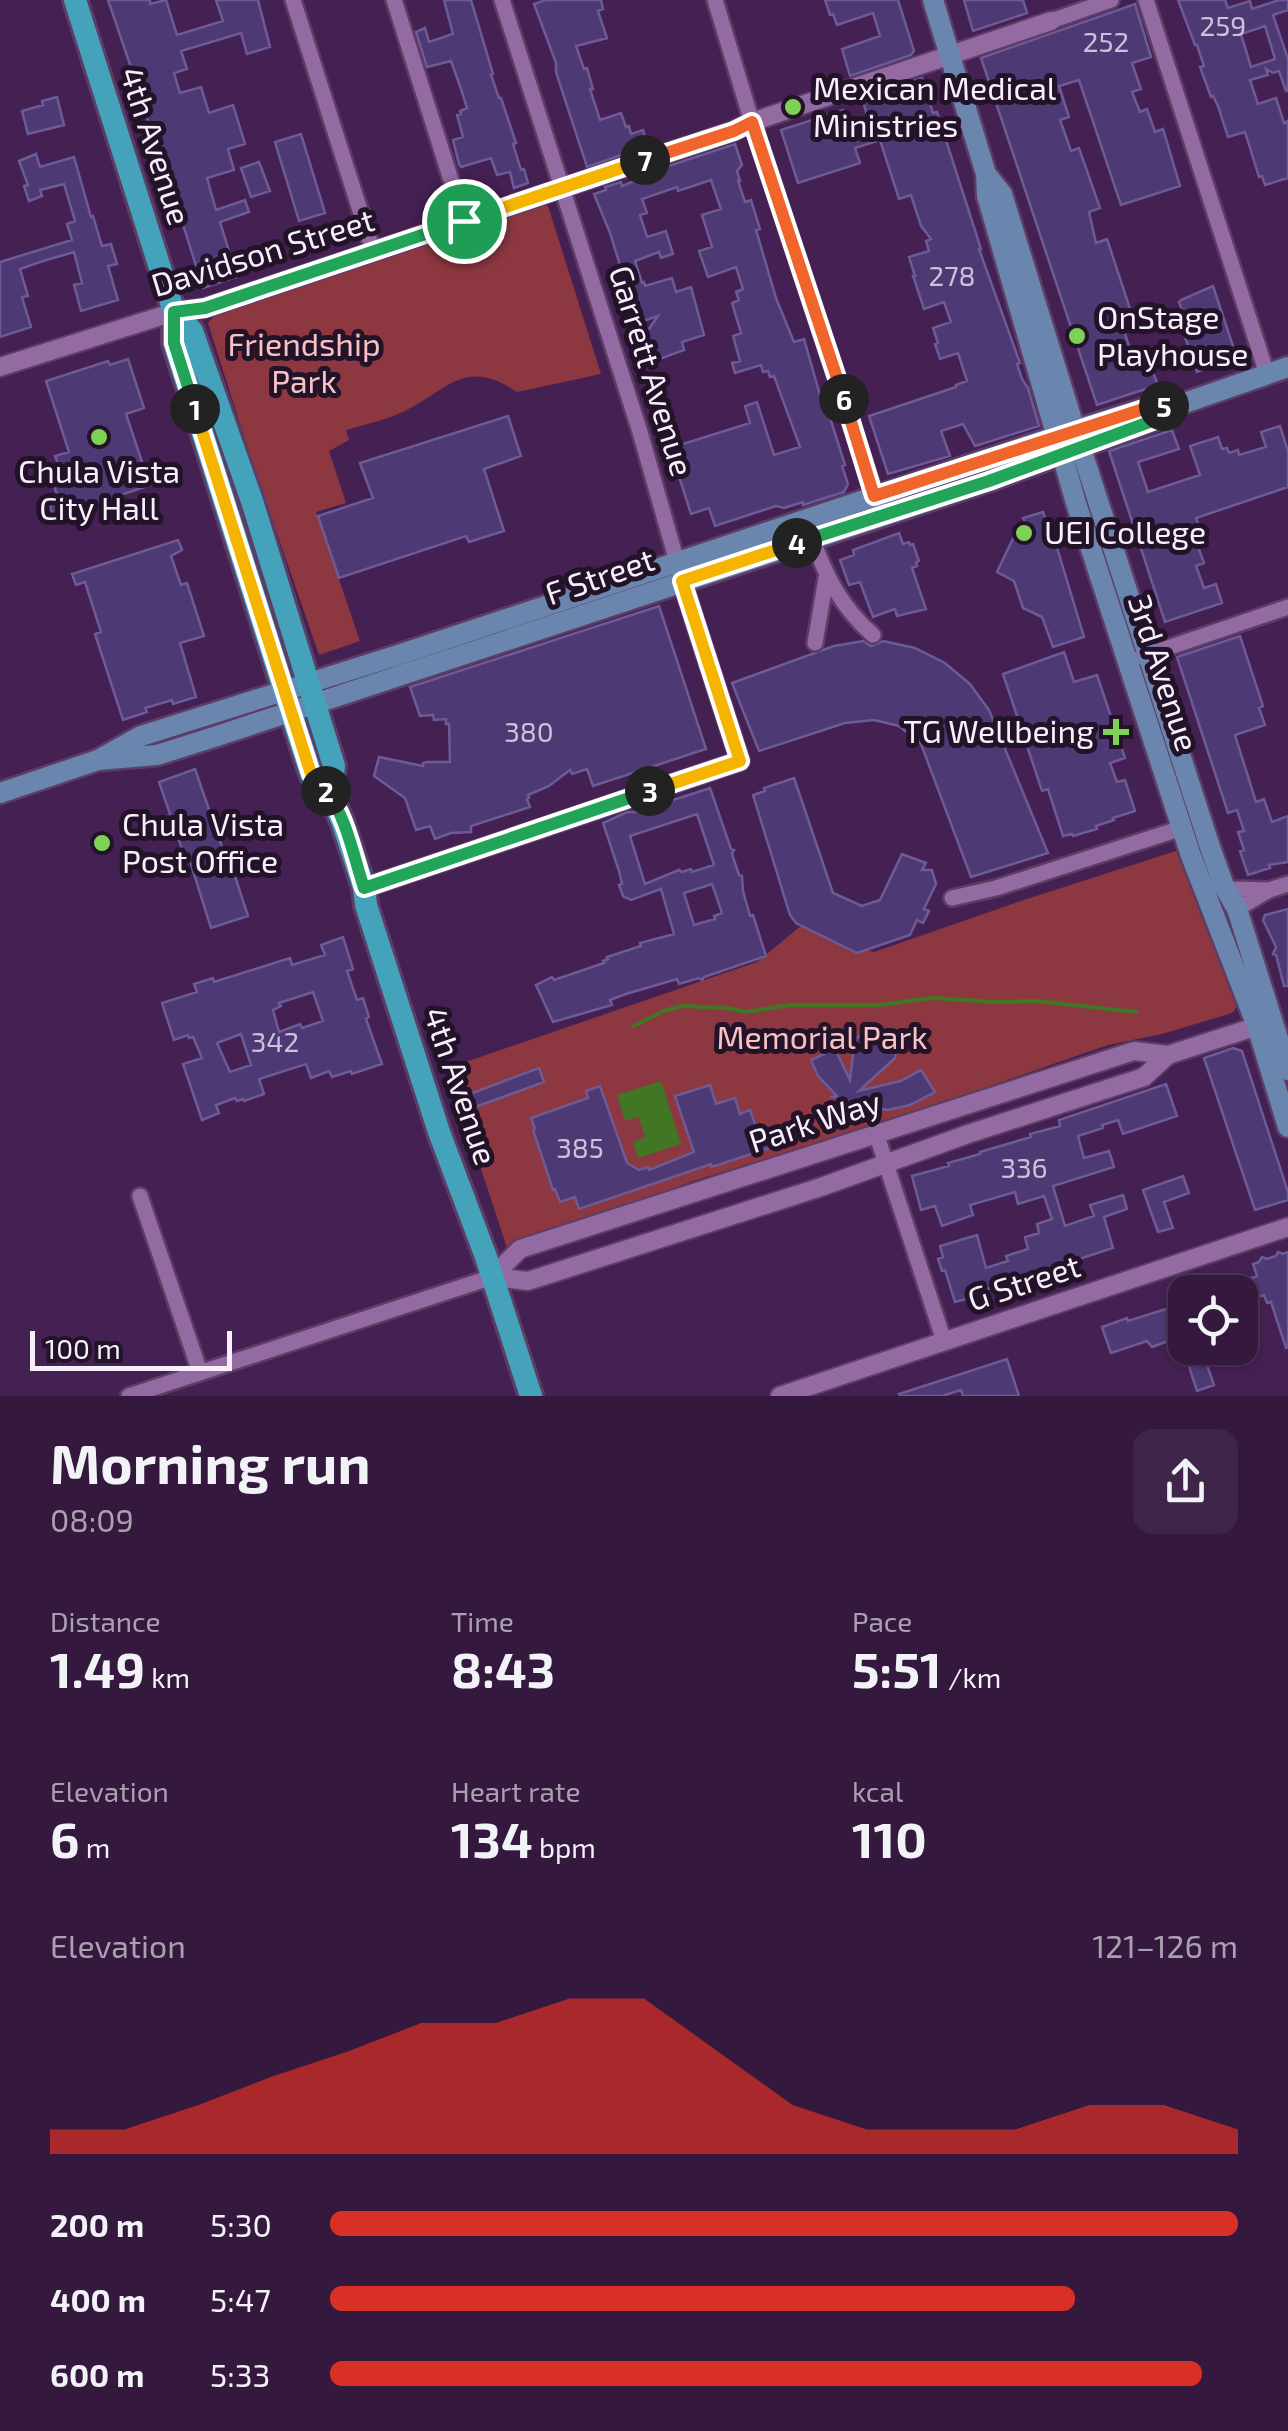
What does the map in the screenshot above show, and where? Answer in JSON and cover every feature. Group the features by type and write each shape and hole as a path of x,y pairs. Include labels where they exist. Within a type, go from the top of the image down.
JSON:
{"main road":[{"name":"4th Avenue","path":"75,0 174,312 174,343 287,702 311,774 331,797 342,821 439,1132 531,1396"},
{"name":"3rd Avenue","path":"933,0 986,174 1002,194 1069,441 1148,654 1210,847 1237,909 1288,1127"},
{"name":"4th Avenue","path":"174,312 193,336 252,500 334,766 331,797"},
{"name":"F Street","path":"0,793 98,760 140,736 287,702 878,506 989,481 1069,441 1159,404 1170,408 1278,370"},
{"name":"3rd Avenue","path":"1069,441 1076,503 1182,828 1264,1024 1288,1070"},
{"name":"F Street","path":"679,572 812,538 878,506"},
{"path":"1182,828 1210,847"}],"street":[{"path":"293,0 373,251"},
{"path":"394,0 464,221"},
{"name":"Garrett Avenue","path":"364,888 740,761 502,0"},
{"path":"715,0 878,506"},
{"name":"Davidson Street","path":"0,367 174,312 205,308 1111,0"},
{"path":"1146,0 1278,370"},
{"path":"812,538 826,576 856,620 872,635"},
{"path":"816,644 826,576"},
{"path":"1127,661 1288,607"},
{"path":"952,898 996,888 1182,828"},
{"path":"1237,909 1288,884"},
{"path":"1224,886 1269,890"},
{"name":"Park Way","path":"129,1396 492,1277 528,1281 886,1164 1144,1077 1168,1055 1264,1024"},
{"name":"Park Way","path":"492,1277 520,1250 876,1133 1134,1050 1168,1055"},
{"path":"1019,1088 1029,1114"},
{"path":"876,1133 944,1342"},
{"path":"140,1196 200,1372"},
{"path":"681,1198 690,1228"},
{"name":"G Street","path":"780,1396 1288,1228"}],"green space":[{"name":"Friendship Park","path":"541,203 548,206 601,374 517,392 498,381 468,377 398,414 346,430 349,440 329,451 346,503 316,512 360,641 319,655 208,323 221,309"},
{"name":"Memorial Park","path":"1182,849 1241,1001 1232,1013 1108,1045 898,1118 693,1181 507,1248 448,1068 757,962 802,925 874,952"}],"shaded area":[{"path":"661,1081 681,1144 638,1158 633,1142 645,1137 639,1117 625,1121 617,1095"}],"building":[{"path":"108,0 150,0 150,4 166,0 177,35 223,21 216,0 258,0 270,47 247,54 241,33 181,51 187,69 174,73 180,93 201,87 209,113 233,105 245,144 228,149 234,170 207,178 216,210 245,200 249,212 220,222 237,277 203,288"},
{"path":"444,0 471,0 491,75 528,183 514,188 510,172 497,175 491,158 461,167 459,164 453,140 463,137 457,115 467,108 461,89 451,61 427,67 416,32 425,28 429,42 453,34"},
{"path":"546,0 601,0 603,9 598,11 607,38 576,46 584,69 587,68 600,120 621,113 631,134 643,130 648,146 587,167 534,4"},
{"path":"825,0 898,0 914,51 850,76 842,49 880,36 873,13 837,25"},
{"path":"964,0 1023,0 1027,13 973,31"},
{"path":"1178,0 1225,0 1228,8 1250,1 1252,9 1288,0 1288,10 1273,15 1288,59 1288,91 1279,71 1266,69 1268,75 1250,80 1258,104 1276,98 1284,123 1288,121 1288,178 1265,185 1245,132 1228,137","holes":["1265,26 1275,59 1251,67 1241,34"]},
{"path":"1135,4 1151,57 1132,63 1141,89 1132,92 1140,112 1147,109 1155,132 1163,129 1180,186 1121,205 1079,80 1059,86 1069,117 1060,120 1071,151 1079,148 1100,208 1089,212 1096,243 1107,239 1136,327 1124,331 1135,364 1148,360 1158,385 1097,405 981,58"},
{"path":"922,78 933,113 937,112 1039,426 975,446 963,424 941,431 950,456 888,474 869,416 967,381 958,353 940,359 935,344 938,343 933,328 951,322 944,302 924,309 913,276 909,257 929,251 926,241 931,239 921,226 911,195 899,199 880,140 855,148 860,163 798,183 781,130 843,110 851,137 871,130 863,101"},
{"path":"57,97 64,125 28,134 22,111"},
{"path":"301,134 325,213 299,221 275,142"},
{"path":"735,144 742,165 737,171 738,181 745,202 751,200 776,298 794,342 804,339 848,484 844,492 803,505 776,506 715,526 709,508 691,514 670,448 750,423 745,406 757,402 774,455 800,447 774,376 763,372 761,365 735,373 732,363 740,361 733,336 741,333 732,303 739,300 736,292 743,289 736,267 708,277 699,251 712,247 702,215 721,209 711,180 642,199 647,213 640,215 647,237 666,231 673,254 661,258 659,252 635,261 642,283 645,286 672,278 676,292 691,287 704,335 682,342 684,350 657,360 641,340 658,316 638,323 594,194"},
{"path":"36,154 40,167 74,157 102,246 111,244 117,264 108,266 118,300 81,311 74,285 82,283 74,252 43,261 20,269 28,296 22,297 31,327 0,337 0,262 72,240 67,224 75,221 64,184 40,190 42,196 29,201 19,161"},
{"path":"259,162 270,191 251,197 241,168"},
{"path":"1213,286 1237,358 1197,372 1176,311 1182,310 1181,300"},
{"name":"Chula Vista City Hall","path":"128,359 144,408 126,414 145,471 156,471 160,482 54,517 50,506 60,503 48,469 59,466 55,456 69,452 46,381 108,361 110,365"},
{"path":"508,416 521,456 484,469 504,531 469,542 466,536 339,578 318,516 373,498 360,463"},
{"path":"1280,426 1288,451 1288,487 1196,518 1203,538 1196,541 1204,563 1196,566 1204,588 1216,584 1222,603 1165,622 1109,451 1172,430 1179,449 1138,462 1148,492 1200,475 1190,446 1218,437 1222,449 1227,448 1229,453 1238,450 1239,455 1266,447 1261,432"},
{"path":"1043,512 1084,637 1053,647 1042,617 1023,608 1014,581 997,572 1019,526 1026,524 1023,518"},
{"path":"899,533 903,544 913,544 919,561 912,568 926,609 897,616 895,609 873,617 860,582 849,585 840,560 854,555 853,550"},
{"path":"178,540 182,550 171,556 181,585 187,583 204,636 180,643 196,697 145,708 147,712 123,720 95,634 101,632 85,582 76,585 72,574"},
{"path":"659,606 706,749 593,786 587,769 572,774 570,770 549,786 528,795 530,807 471,826 471,832 435,839 430,826 416,830 405,798 374,776 379,757 423,766 427,762 450,762 449,724 446,719 434,720 433,715 420,716 410,687"},
{"path":"1240,636 1263,706 1259,708 1265,725 1235,735 1256,802 1264,799 1272,822 1288,816 1288,862 1269,865 1270,868 1248,875 1238,832 1244,831 1237,810 1228,813 1177,657"},
{"path":"863,641 871,646 883,641 915,648 945,663 970,684 989,710 1048,853 971,877 921,744 899,726 874,720 845,723 759,751 732,683 834,646"},
{"path":"1064,652 1074,682 1097,675 1125,758 1110,763 1117,782 1125,780 1135,811 1073,836 1063,836 1048,789 1042,791 1003,674"},
{"path":"195,769 248,916 211,928 159,782"},
{"path":"794,778 833,893 862,906 880,900 902,854 926,863 922,870 932,870 936,884 924,909 929,911 923,923 917,920 910,935 857,953 796,923 790,915 753,795"},
{"path":"710,788 734,850 750,916 753,915 766,956 702,980 679,984 677,979 626,994 610,1000 612,1005 553,1022 536,985 604,963 607,957 641,946 640,943 674,934 661,889 631,900 623,896 619,885 619,871 603,823","holes":["697,814 714,865 692,872 679,870 645,884 630,836","712,884 722,913 694,925 684,893"]},
{"path":"1288,909 1288,986 1284,986 1273,954 1276,947 1263,920 1265,915"},
{"path":"343,937 353,969 347,971 357,1000 363,998 382,1064 352,1074 351,1071 332,1077 329,1071 311,1078 306,1064 259,1079 264,1094 216,1105 219,1113 202,1120 183,1064 202,1058 193,1037 174,1040 162,1003 197,992 194,984 213,978 214,982 290,958 292,965 325,955 321,945","holes":["313,992 323,1021 279,1032 273,1010 281,1006 279,1003","241,1034 251,1065 230,1072 217,1043"]},
{"path":"877,1032 893,1042 898,1039 895,1058 859,1091 901,1081 921,1070 935,1092 910,1105 888,1110 833,1097 837,1096 818,1076 811,1060 835,1049 850,1080 857,1038 862,1033"},
{"path":"1233,1048 1242,1051 1288,1192 1288,1200 1255,1210 1204,1058"},
{"path":"539,1068 544,1082 467,1110 462,1097"},
{"path":"1166,1084 1177,1116 1123,1134 1118,1120 1078,1136 1084,1158 1109,1151 1114,1167 1053,1186 1065,1226 1094,1216 1090,1205 1123,1195 1127,1209 1104,1217 1113,1248 955,1302 938,1259 943,1257 940,1246 977,1235 986,1268 1028,1249 1025,1237 1039,1233 1037,1224 1052,1219 1044,1196 1018,1204 1015,1192 970,1205 973,1215 942,1226 935,1206 921,1210 912,1176 1031,1137 1030,1134 1060,1126 1059,1120"},
{"path":"710,1085 716,1104 735,1098 740,1114 750,1110 757,1130 766,1127 772,1147 579,1209 575,1197 560,1202 531,1118 588,1098 586,1091 600,1086 627,1163 639,1170 649,1170 694,1152 675,1096"},
{"path":"1183,1176 1189,1193 1164,1202 1173,1228 1158,1232 1143,1190"},
{"path":"1278,1252 1288,1252 1286,1348 1271,1302 1267,1303 1264,1295 1258,1297 1258,1275 1253,1264 1262,1257 1276,1256"},
{"path":"1168,1308 1168,1341 1152,1347 1147,1341 1111,1353 1102,1327 1127,1318 1128,1321"},
{"path":"1007,1359 1019,1396 963,1396 961,1390 942,1396 899,1394"},
{"path":"1189,1365 1207,1365 1214,1385 1197,1391"}],"waterway":[{"path":"634,1026 682,1006 745,1012 790,1005 879,1005 933,998 1036,1001 1136,1012"}],"place":[{"name":"Mexican Medical Ministries","path":"793,107"},
{"name":"OnStage Playhouse","path":"1077,336"},
{"name":"Chula Vista City Hall","path":"99,437"},
{"name":"UEI College","path":"1024,533"},
{"name":"TG Wellbeing","path":"1116,732"},
{"name":"Chula Vista Post Office","path":"102,843"}],"route":[{"path":"752,122 874,496 1159,404 1170,408 1163,417 989,481 682,581 740,761 364,888 335,803 311,774 174,343 174,312 205,308 464,221 752,122"}]}
